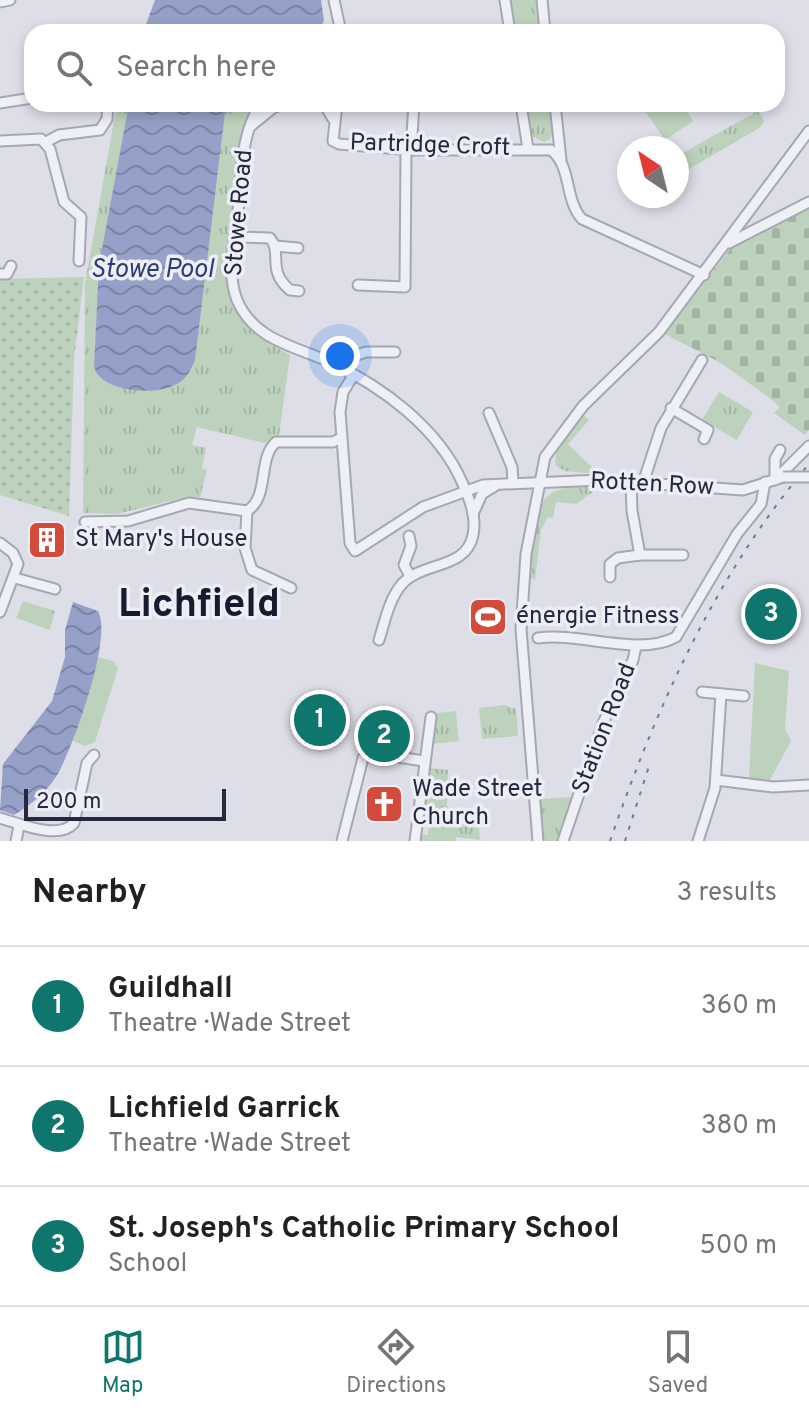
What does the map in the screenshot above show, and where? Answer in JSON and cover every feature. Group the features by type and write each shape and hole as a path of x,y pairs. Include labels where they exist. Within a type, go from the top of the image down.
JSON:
{"street":[{"path":"0,2 10,0"},
{"path":"334,0 338,24"},
{"path":"505,0 509,24"},
{"path":"542,0 544,24"},
{"path":"334,24 336,16"},
{"path":"0,103 24,99"},
{"path":"0,141 46,142 59,135 100,130 107,112"},
{"name":"Stowe Road","path":"257,112 248,129 231,273 238,300 248,319 266,335 351,375 393,401 432,435 447,453 466,490 473,514"},
{"name":"Stowe Road","path":"248,129 268,112"},
{"path":"329,112 333,119"},
{"path":"333,119 335,112"},
{"path":"358,285 405,287 408,150 413,112"},
{"path":"522,112 528,149"},
{"path":"556,112 561,160 571,204 582,219 704,275"},
{"name":"Partridge Croft","path":"333,119 333,141 408,150 545,148 561,160"},
{"path":"538,841 521,629 523,583 538,481 545,457 566,425 662,328 809,131"},
{"path":"46,142 64,202 81,217 79,261"},
{"path":"726,245 809,202"},
{"path":"235,237 270,238 275,246 274,263 278,277 290,290 299,291"},
{"path":"275,246 298,248"},
{"path":"0,274 11,271 11,266"},
{"path":"247,511 257,501 267,454 276,442 333,442 341,438 341,402 351,375 342,348"},
{"path":"346,362 366,352 395,352"},
{"path":"643,483 650,455 671,408 702,360"},
{"path":"671,408 708,430 704,439"},
{"path":"489,413 512,467 513,482"},
{"name":"Rotten Row","path":"341,438 351,548 365,548 423,507 466,490 502,483 643,483 743,490 774,480 809,477"},
{"path":"774,480 788,470 809,446"},
{"path":"774,480 775,459 780,450"},
{"name":"Station Road","path":"563,841 603,723 633,660 636,646 666,641 681,633 737,534 761,504 774,480"},
{"path":"379,640 396,593 410,576 453,561 467,547 473,534 473,514 482,494 502,483"},
{"path":"631,483 640,555"},
{"path":"85,522 128,521 189,503 247,511"},
{"path":"247,511 250,519 245,548 252,570 291,588"},
{"path":"409,536 411,546 404,565 410,576"},
{"path":"0,543 13,553 18,564 0,612"},
{"path":"610,577 610,564 618,558 683,555"},
{"path":"15,578 55,589"},
{"path":"538,638 558,635 636,646"},
{"path":"702,692 744,696"},
{"path":"698,841 711,808 716,780 721,694"},
{"path":"415,841 427,768 424,761 431,717"},
{"path":"367,723 374,727 371,753"},
{"path":"342,841 363,758 371,753 424,761"},
{"path":"0,818 19,826 55,831 72,826 87,763 94,755"},
{"path":"716,780 773,787 809,785"},
{"path":"16,841 19,826"}],"green space":[{"path":"510,0 537,0 540,24 513,24"},
{"path":"116,112 253,112 244,133 227,270 233,299 246,322 290,355 279,436 264,443 197,427 192,445 206,448 202,468 207,470 200,497 183,498 117,514 83,513 85,283"},
{"path":"526,112 553,112 555,125 550,139 544,142 531,136"},
{"path":"646,112 687,112 693,121 671,136 662,136"},
{"path":"756,112 764,121 761,127 689,169 689,149"},
{"path":"809,207 809,430 805,435 774,413 780,408 775,402 721,363 665,334 730,249"},
{"path":"84,277 74,359 69,516 0,495 0,279"},
{"path":"719,392 753,412 737,440 702,420"},
{"path":"582,414 589,420 568,444 599,474 565,471 556,466 560,445"},
{"path":"593,486 593,492 576,504 556,502 553,518 548,517 541,530 535,580 531,578 534,533 544,501 560,490"},
{"path":"23,601 55,611 50,630 16,618"},
{"path":"98,657 113,661 118,668 95,742 85,746 71,740"},
{"path":"755,663 789,671 785,729 791,741 770,780 749,778"},
{"path":"504,705 516,709 518,736 482,739 479,708"},
{"path":"456,711 459,741 431,744 437,713"},
{"path":"427,768 448,770 447,806 469,827 479,828 480,840 456,837 455,841 415,841 417,834 428,835 431,808 420,806"},
{"path":"573,797 558,841 543,841 540,799"}],"water":[{"path":"155,0 321,0 324,21 322,24 146,24"},
{"name":"Stowe Pool","path":"128,112 225,112 195,360 179,383 154,390 129,390 107,382 99,375 94,367 99,265"},
{"path":"73,602 98,611 101,624 90,691 59,772 39,796 14,815 0,810 3,764 52,701 65,657 65,630"}],"railway":[{"path":"610,841 648,741 692,643 745,550 809,464"},
{"path":"625,841 650,763"}],"place":[{"name":"St Mary's House","path":"47,540"},
{"name":"St. Joseph's Catholic Primary School","path":"771,614"},
{"name":"énergie Fitness","path":"488,617"},
{"name":"Guildhall","path":"320,720"},
{"name":"Lichfield Garrick","path":"384,736"},
{"name":"Wade Street Church","path":"384,804"}],"district":[{"name":"Lichfield","path":"199,606"}]}
